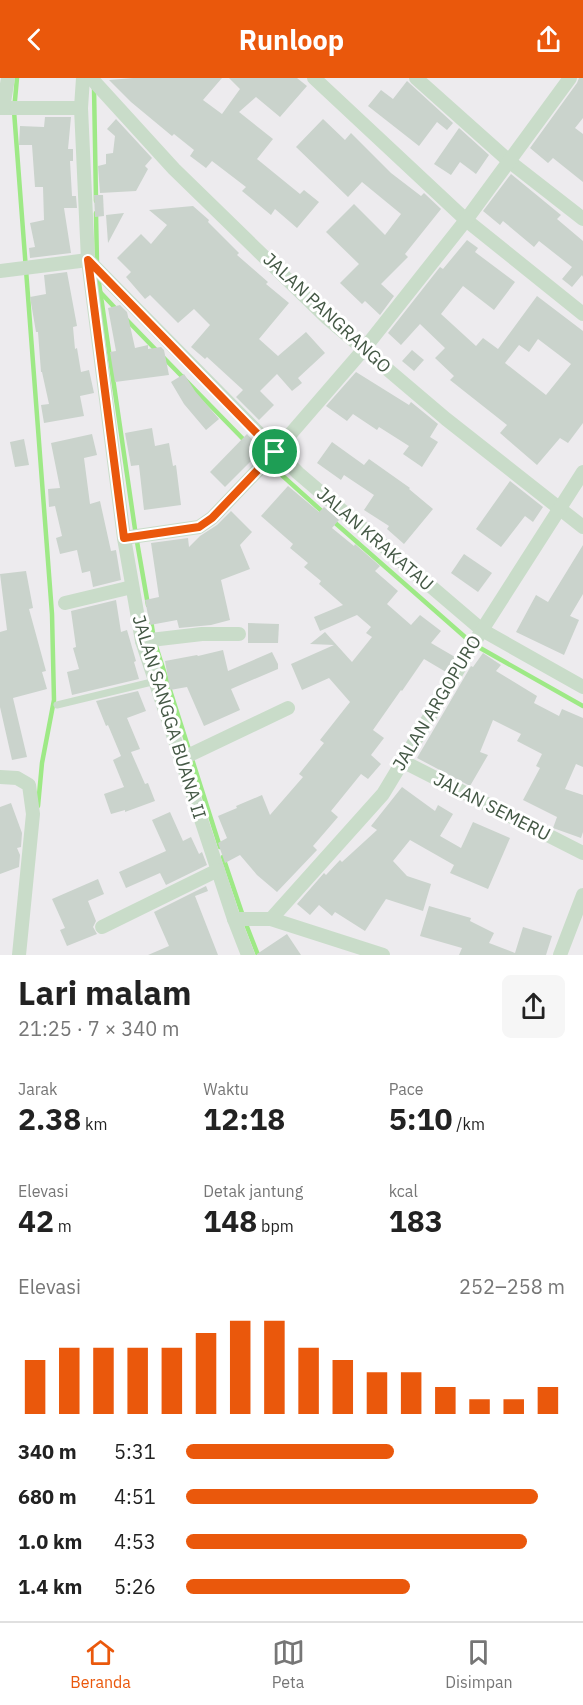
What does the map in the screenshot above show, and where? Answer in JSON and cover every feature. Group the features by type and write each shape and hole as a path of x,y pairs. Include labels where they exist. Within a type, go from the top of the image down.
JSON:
{"street":[{"path":"8,78 4,108 81,108"},
{"name":"JALAN SANGGA BUANA II","path":"83,78 81,108 88,260 124,538 142,641 248,955"},
{"name":"JALAN PANGRANGO","path":"91,78 174,169 327,318 446,419 583,527"},
{"path":"314,78 466,220 583,314"},
{"path":"416,78 510,162 583,219"},
{"path":"124,538 199,527 212,518 275,452 364,349 466,220 570,78"},
{"path":"0,271 88,260"},
{"name":"JALAN KRAKATAU","path":"88,260 275,452 482,630 583,687"},
{"name":"JALAN ARGOPURO","path":"271,919 383,794 482,630 583,472"},
{"path":"65,603 132,587"},
{"path":"142,641 202,634 239,634"},
{"path":"181,759 288,708"},
{"name":"JALAN SEMERU","path":"402,761 583,853"},
{"path":"0,777 17,778 29,785 33,814 19,955"},
{"path":"102,927 218,870"},
{"path":"560,955 583,895"},
{"path":"234,919 271,919 383,955"}],"lane":[{"path":"57,705 156,681"}],"building":[{"path":"222,78 203,100 222,114 240,89 229,78 297,78 307,86 280,117 256,97 239,112 273,139 257,159 300,194 304,190 319,202 297,228 275,209 271,215 242,191 246,187 212,161 206,168 190,156 194,150 174,134 172,136 131,102 109,80"},
{"path":"579,78 583,78 583,118 575,128 583,134 583,182 553,158 548,163 530,148"},
{"path":"407,81 453,123 447,130 437,122 419,146 368,106 381,90 393,99"},
{"path":"45,117 71,117 68,149 73,149 73,161 70,161 72,196 76,196 77,208 64,208 71,253 30,258 29,248 35,247 30,223 44,220 43,187 35,187 32,145 19,145 20,126 44,127"},
{"path":"116,119 152,158 145,166 148,169 136,191 100,193 98,166 106,164 106,154 113,153 115,136 107,129"},
{"path":"323,119 345,140 351,133 391,173 421,196 424,193 441,209 405,254 408,257 381,284 394,296 380,315 365,301 362,304 340,283 359,264 326,232 354,204 385,235 401,214 362,182 348,197 296,147"},
{"path":"459,128 489,155 476,174 460,162 451,175 434,164"},
{"path":"511,174 561,215 557,219 583,241 583,277 582,275 572,287 562,279 572,267 539,241 534,247 503,221 500,225 483,211"},
{"path":"94,195 103,195 104,216 95,217"},
{"path":"193,206 239,253 237,255 289,303 259,339 278,356 306,332 325,353 298,378 302,383 292,391 277,374 260,391 274,405 259,420 236,397 243,390 207,357 205,359 191,347 210,325 194,309 178,323 150,295 145,299 126,277 131,272 117,258 141,234 151,244 167,225 149,210"},
{"path":"124,213 108,243 106,215"},
{"path":"467,240 478,248 475,252 515,282 494,310 463,286 441,314 476,346 483,338 498,349 537,296 583,331 583,423 568,443 560,438 537,465 500,433 507,425 450,380 454,376 435,358 445,348 420,324 401,345 388,333 440,267 443,269","holes":["538,339 571,364 546,395 505,363 519,345 529,352"]},
{"path":"67,272 77,326 73,327 75,349 77,348 81,372 89,370 94,393 80,396 84,416 44,423 41,405 49,404 41,372 38,332 36,332 30,297 46,294 44,275"},
{"path":"120,305 127,312 135,348 148,345 148,349 161,347 164,350 169,375 115,382 110,352 116,351 108,308"},
{"path":"412,350 424,360 414,371 402,361"},
{"path":"356,372 409,405 411,402 438,424 430,437 438,442 422,467 403,454 409,446 379,427 377,430 353,414 347,421 326,406"},
{"path":"184,374 219,419 206,430 184,404 171,382"},
{"path":"152,428 155,446 169,443 173,466 176,465 181,505 144,510 139,465 131,466 125,433"},
{"path":"92,434 97,455 84,458 90,504 100,501 111,551 116,550 121,580 93,587 90,571 82,573 77,550 60,554 56,538 62,536 55,506 49,507 48,489 60,488 51,443"},
{"path":"247,434 262,450 225,487 210,472"},
{"path":"24,439 29,465 15,467 10,442"},
{"path":"332,442 364,465 369,459 410,488 433,509 404,544 387,529 389,526 364,510 374,495 344,475 341,480 317,463"},
{"path":"510,481 543,507 533,522 525,516 501,547 476,529"},
{"path":"288,486 319,512 324,507 339,520 332,528 380,566 375,571 398,591 387,604 411,625 420,615 441,631 431,643 455,657 446,672 424,659 373,730 384,738 371,755 381,764 368,779 361,774 331,811 338,817 313,846 317,850 277,892 257,875 240,855 225,863 218,843 227,838 218,816 262,795 270,815 303,777 299,774 324,743 320,740 350,702 329,678 302,690 291,664 334,645 310,644 325,632 352,662 372,637 366,633 371,627 357,615 320,631 314,617 343,605 319,584 321,581 304,567 308,563 290,548 293,544 261,516"},
{"path":"231,511 252,532 240,545 250,569 221,580 230,620 211,625 179,628 177,620 150,625 145,600 159,597 151,543 188,538 189,547"},
{"path":"583,545 583,594 570,616 579,620 564,655 516,632 536,595 548,602"},
{"path":"464,554 492,573 478,592 451,573"},
{"path":"26,571 33,608 29,609 46,671 42,672 47,689 13,698 27,757 12,760 0,707 0,632 7,630 0,574"},
{"path":"116,600 121,632 127,630 139,679 72,695 67,672 79,669 73,648 76,647 71,611"},
{"path":"248,623 279,624 278,643 248,643"},
{"path":"223,650 228,671 272,652 278,669 231,689 240,710 204,726 187,687 170,690 165,661"},
{"path":"483,653 501,665 496,671 537,696 534,703 559,716 562,709 583,718 583,767 576,764 565,789 583,795 581,838 553,828 557,817 523,800 540,768 536,766 542,754 517,741 521,734 493,720 480,752 488,755 470,786 417,758 471,666 473,667"},
{"path":"138,691 146,711 127,718 140,749 131,752 155,801 125,812 125,810 111,814 104,794 124,787 113,760 121,756 96,701"},
{"path":"402,787 435,811 438,805 453,814 440,836 461,848 473,822 510,838 488,889 450,873 454,865 410,840 393,861 407,876 431,884 423,911 386,899 365,931 335,912 332,916 319,905 310,915 297,904 324,873 326,875 340,860 342,862 377,830 371,826"},
{"path":"11,803 22,833 21,847 17,848 20,855 19,867 0,874 0,807"},
{"path":"170,812 183,841 191,837 199,854 202,852 207,865 166,885 160,873 126,888 119,872 166,851 152,820"},
{"path":"98,879 104,894 88,901 96,921 93,927 97,934 67,946 60,930 65,928 52,899"},
{"path":"206,886 208,891 195,896 218,955 148,955 169,946 154,912"},
{"path":"429,906 471,918 470,921 494,933 489,943 515,953 523,927 552,936 546,955 459,955 462,948 420,936"},
{"path":"287,934 301,955 257,955 257,954"}],"waterway":[{"path":"17,78 14,111 52,614 54,700 42,763 38,806"},
{"path":"94,87 96,201"},
{"path":"96,213 97,264"},
{"path":"98,276 148,605"},
{"path":"101,293 117,310"},
{"path":"125,318 157,351"},
{"path":"163,357 245,441"},
{"path":"255,451 325,514"},
{"path":"333,521 473,644 583,706"},
{"path":"151,620 154,640 220,847"},
{"path":"223,857 258,955"}],"route":[{"path":"88,260 216,391 275,452 212,518 199,527 124,538 88,260"}]}
